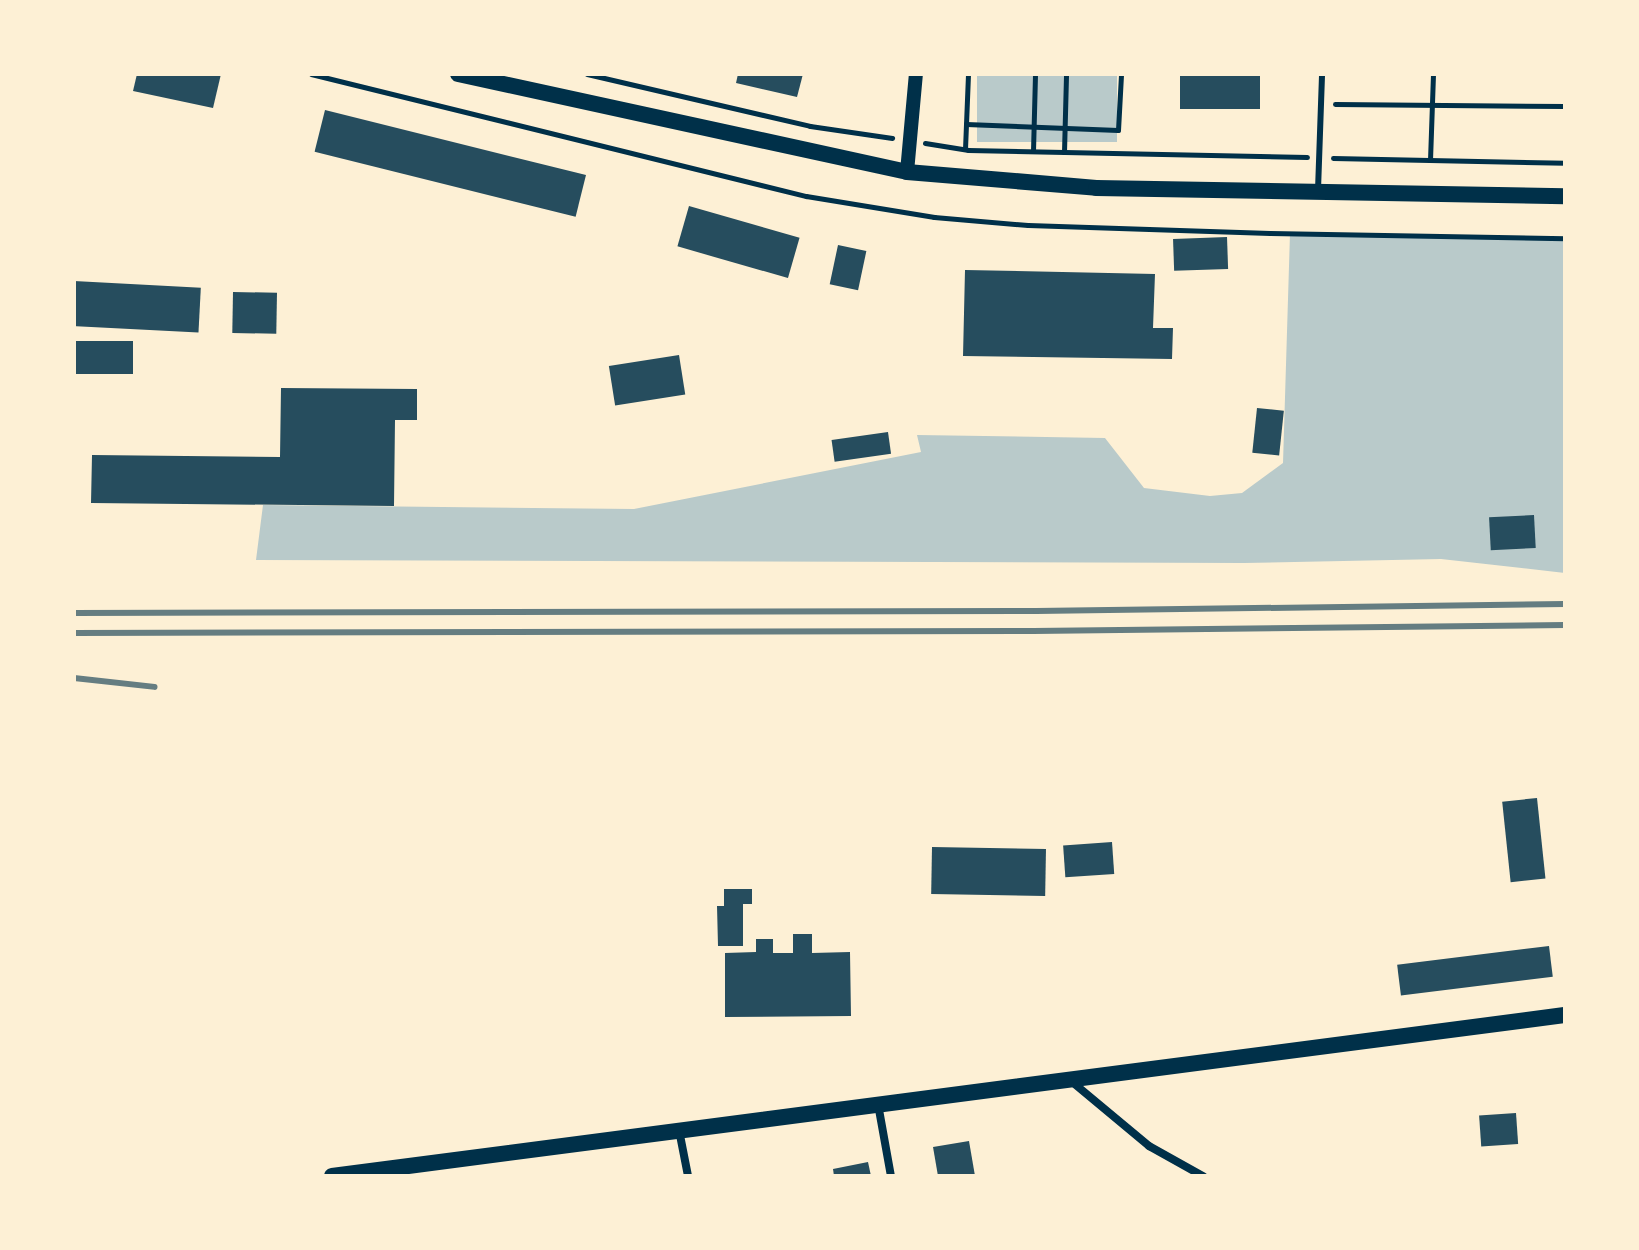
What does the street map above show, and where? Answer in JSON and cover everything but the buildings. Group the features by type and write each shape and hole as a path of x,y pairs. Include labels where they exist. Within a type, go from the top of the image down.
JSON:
{"main road":[{"path":"458,74 907,172 1096,188 1565,196"},
{"path":"332,1176 1565,1015"}],"street":[{"path":"907,172 916,74"},
{"path":"1070,1081 1149,1146 1203,1176"},
{"path":"878,1103 891,1176"},
{"path":"679,1130 688,1176"}],"lane":[{"path":"1318,190 1322,74"}],"path":[{"path":"587,74 810,126 965,149 1565,163"},
{"path":"965,149 968,74"},
{"path":"1033,151 1035,74"},
{"path":"1064,152 1066,74"},
{"path":"966,124 1118,130 1121,74"},
{"path":"1430,160 1433,74"},
{"path":"1322,104 1565,106"}],"shaded area":[{"path":"977,74 1117,74 1117,142 977,142"},
{"path":"1290,233 1565,237 1565,573 1441,559 1244,563 256,560 263,505 634,509 921,452 917,435 1105,438 1144,488 1210,496 1242,493 1283,463"}],"railway":[{"path":"74,613 1036,611 1565,604"},
{"path":"74,633 1033,631 1565,625"},
{"path":"74,678 155,687"}]}
